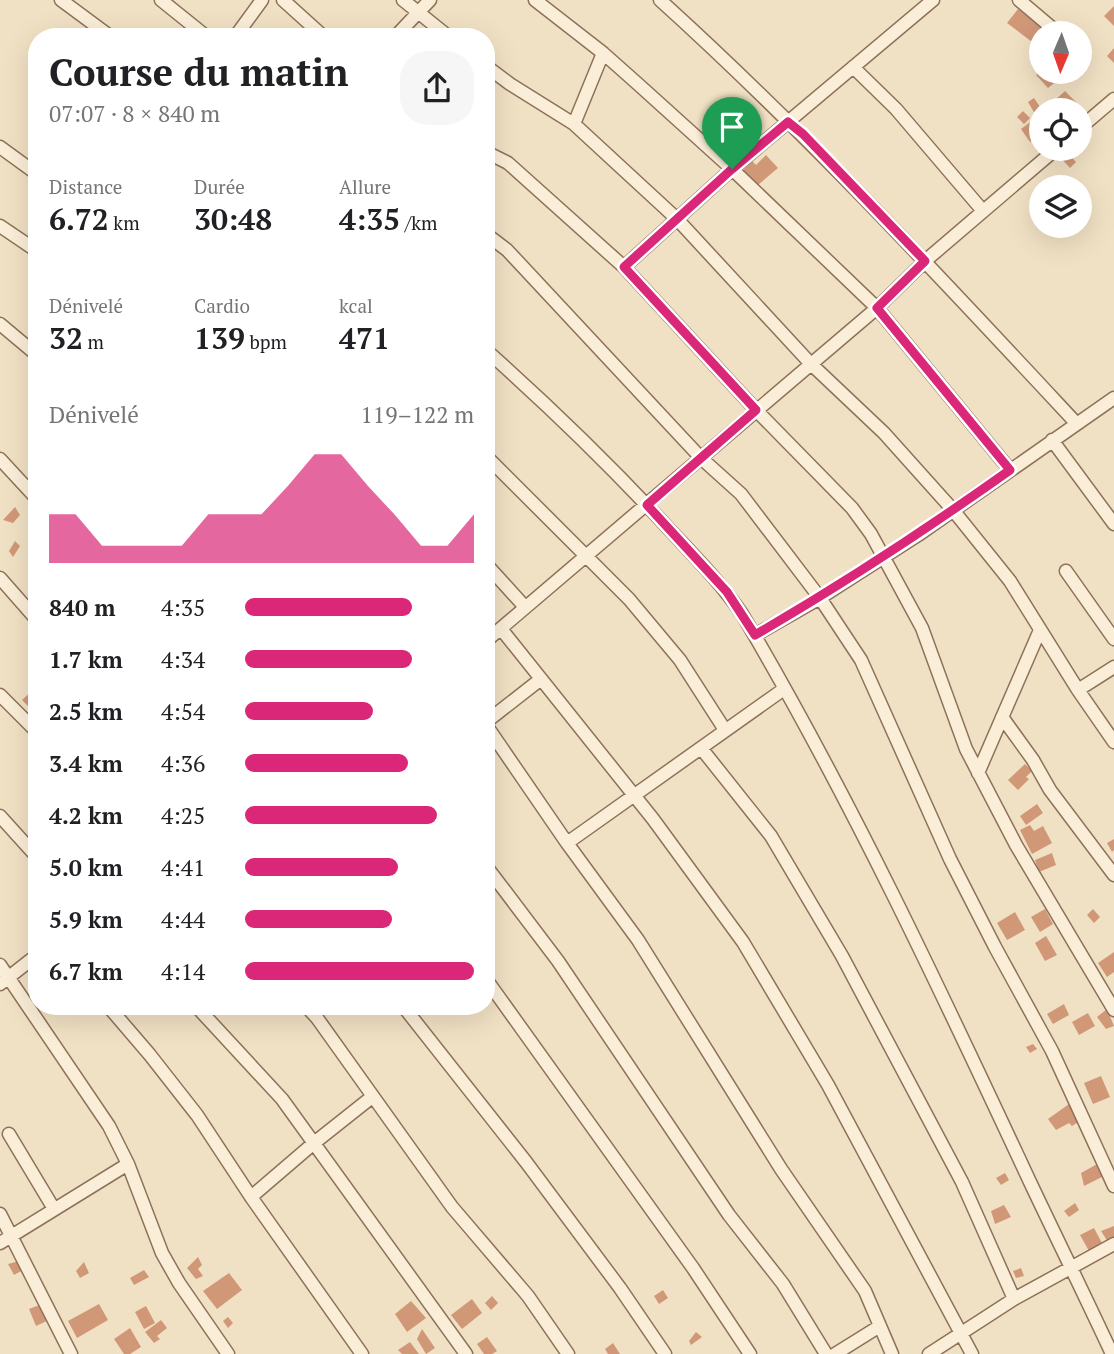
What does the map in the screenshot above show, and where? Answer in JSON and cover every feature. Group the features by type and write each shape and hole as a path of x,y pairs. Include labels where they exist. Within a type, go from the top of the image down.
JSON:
{"street":[{"path":"61,0 99,28"},
{"path":"162,0 196,28"},
{"path":"242,28 262,0"},
{"path":"283,0 314,28"},
{"path":"403,0 438,28"},
{"path":"403,28 430,0"},
{"path":"535,0 603,53 732,169 877,308 1010,470"},
{"path":"660,0 803,134 1076,424"},
{"path":"624,267 732,169 933,0"},
{"path":"1019,0 1044,21"},
{"path":"574,124 603,53"},
{"path":"853,67 896,109 983,211"},
{"path":"495,73 574,124 677,219 810,363 884,433 953,510 1010,581 1114,742"},
{"path":"1092,118 1114,99"},
{"path":"0,147 28,167"},
{"path":"495,156 508,163 624,267 756,410 852,508 885,556 922,628 966,749 978,773 1016,845 1114,1010"},
{"path":"495,635 877,308 925,261 1042,161"},
{"path":"0,226 28,245"},
{"path":"495,241 507,250 701,458 741,494 820,598 861,660 950,859 1052,1051 1114,1186"},
{"path":"0,324 28,347"},
{"path":"495,358 647,505 727,592 755,635 831,774 898,905 1112,1354"},
{"path":"755,635 820,598 885,556 1114,398"},
{"path":"1052,440 1114,524"},
{"path":"0,459 28,489"},
{"path":"495,465 629,599 680,660 725,730"},
{"path":"1066,571 1114,639"},
{"path":"495,574 526,607"},
{"path":"0,578 28,610"},
{"path":"502,630 634,795 743,942 828,1085 972,1354"},
{"path":"978,773 1040,630"},
{"path":"1078,690 1114,667"},
{"path":"495,716 541,679"},
{"path":"567,843 784,689"},
{"path":"0,695 28,723"},
{"path":"1002,717 1028,752 1050,790 1114,875"},
{"path":"495,736 567,843 638,940 781,1169 865,1291 892,1354"},
{"path":"701,748 771,836 842,956 962,1182 1014,1299"},
{"path":"0,816 28,847"},
{"path":"495,878 558,961 729,1215 783,1284 826,1354"},
{"path":"4,982 28,963"},
{"path":"0,965 4,982 28,1015"},
{"path":"495,992 693,1268 750,1354"},
{"path":"28,1015 109,1126 128,1164 162,1253 179,1283 228,1354"},
{"path":"116,1015 197,1115 251,1197 362,1354"},
{"path":"205,1015 282,1098 466,1354"},
{"path":"314,1015 452,1207 528,1296 568,1354"},
{"path":"410,1015 526,1162 620,1288 665,1354"},
{"path":"251,1197 313,1143 372,1097"},
{"path":"9,1134 54,1209"},
{"path":"6,1240 128,1164"},
{"path":"0,1214 6,1240 71,1354"},
{"path":"929,1354 1014,1299 1114,1244"},
{"path":"835,1354 880,1326"}],"building":[{"path":"1114,6 1114,26 1104,16"},
{"path":"1018,9 1034,21 1029,21 1029,40 1007,23"},
{"path":"1114,48 1114,63 1107,56"},
{"path":"1065,91 1072,98 1057,98"},
{"path":"1023,111 1029,119 1024,124 1017,117"},
{"path":"1029,123 1029,141 1021,129"},
{"path":"766,155 778,168 758,185 742,171 752,161 756,165"},
{"path":"1064,161 1075,161 1070,168"},
{"path":"15,507 20,515 13,523 3,520"},
{"path":"15,541 20,546 13,557 9,551"},
{"path":"28,694 28,706 22,700"},
{"path":"1025,764 1032,771 1026,777 1029,779 1018,790 1008,780"},
{"path":"1037,804 1043,813 1026,825 1020,816"},
{"path":"1030,825 1034,831 1043,826 1052,843 1032,854 1020,830"},
{"path":"1114,839 1114,850 1112,852 1107,843"},
{"path":"1052,853 1056,865 1039,872 1035,860"},
{"path":"1045,909 1053,924 1040,932 1031,917"},
{"path":"1093,909 1100,917 1094,923 1087,915"},
{"path":"1015,912 1025,930 1007,940 997,923"},
{"path":"1046,936 1057,955 1045,961 1035,943"},
{"path":"1114,952 1114,972 1107,977 1098,963"},
{"path":"1064,1004 1069,1015 1053,1024 1047,1014"},
{"path":"1107,1009 1114,1026 1106,1029 1097,1017"},
{"path":"1088,1013 1095,1026 1079,1035 1072,1022"},
{"path":"1033,1044 1037,1049 1030,1053 1026,1047"},
{"path":"1101,1076 1110,1097 1093,1104 1084,1083"},
{"path":"1069,1104 1080,1121 1056,1130 1048,1119"},
{"path":"1099,1163 1104,1176 1084,1186 1081,1173"},
{"path":"1005,1173 1009,1180 1001,1185 996,1178"},
{"path":"1075,1203 1079,1210 1069,1217 1064,1211"},
{"path":"1004,1205 1011,1217 995,1224 991,1211"},
{"path":"1114,1226 1114,1239 1108,1242 1101,1231"},
{"path":"1094,1228 1102,1243 1089,1251 1080,1235"},
{"path":"198,1257 202,1265 198,1269 203,1276 196,1279 187,1268"},
{"path":"19,1261 23,1270 14,1275 8,1264"},
{"path":"84,1262 89,1273 80,1278 76,1271"},
{"path":"1021,1268 1024,1276 1016,1278 1013,1271"},
{"path":"144,1270 149,1277 134,1285 130,1278"},
{"path":"229,1273 242,1290 217,1309 203,1291"},
{"path":"663,1290 668,1298 659,1304 654,1296"},
{"path":"492,1296 498,1303 491,1310 485,1303"},
{"path":"472,1299 482,1313 462,1329 451,1315"},
{"path":"411,1301 426,1318 407,1332 395,1314"},
{"path":"42,1304 49,1320 36,1326 29,1309"},
{"path":"99,1304 108,1320 77,1338 68,1321"},
{"path":"146,1306 155,1323 144,1329 135,1312"},
{"path":"228,1317 233,1323 228,1328 223,1321"},
{"path":"161,1320 167,1328 157,1336 160,1339 154,1343 145,1332"},
{"path":"130,1328 141,1347 130,1354 124,1354 114,1339"},
{"path":"422,1329 435,1348 426,1354 417,1339"},
{"path":"696,1332 702,1337 691,1345 689,1341"},
{"path":"487,1337 497,1351 492,1354 484,1354 477,1344"},
{"path":"410,1342 419,1354 402,1354 398,1350"},
{"path":"613,1343 620,1354 608,1354 605,1349"}],"route":[{"path":"788,122 803,134 925,261 877,308 1010,470 918,535 820,598 755,635 727,592 647,505 756,410 624,267 732,169 788,122"}]}
